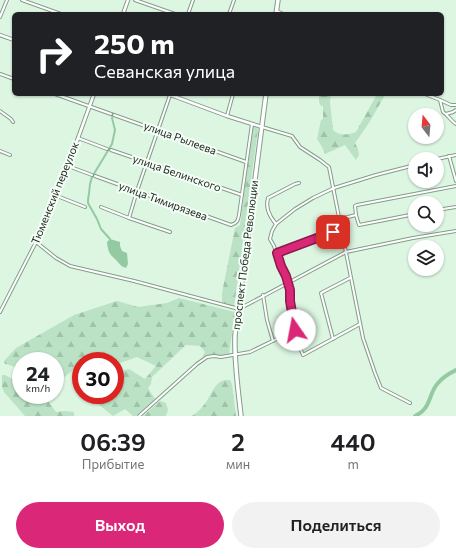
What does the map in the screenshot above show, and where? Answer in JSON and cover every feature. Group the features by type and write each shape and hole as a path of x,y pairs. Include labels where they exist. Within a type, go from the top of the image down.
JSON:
{"main road":[{"path":"276,12 278,0"},
{"name":"проспект Победа Революции","path":"241,416 236,381 235,335 266,96"}],"street":[{"path":"0,17 7,0"},
{"path":"22,0 55,12"},
{"path":"124,12 128,0"},
{"path":"135,0 169,12"},
{"path":"189,12 193,0"},
{"path":"230,12 234,0"},
{"path":"0,35 12,39"},
{"path":"0,74 12,78"},
{"path":"59,96 111,114"},
{"name":"Тюменский переулок","path":"0,312 36,242 57,196 93,96"},
{"path":"130,218 137,191 159,130 168,96"},
{"path":"174,96 227,116 292,136 300,147 329,167 363,338 375,373 381,388 410,403"},
{"path":"227,116 232,96"},
{"path":"430,96 451,105 456,105"},
{"path":"440,100 443,112 456,124"},
{"path":"446,114 456,110"},
{"path":"0,111 13,122"},
{"name":"улица Рылеева","path":"114,115 246,162"},
{"path":"242,195 252,124"},
{"path":"78,138 107,149"},
{"name":"улица Белинского","path":"111,150 242,195"},
{"path":"0,151 10,155"},
{"path":"444,157 456,155"},
{"path":"450,156 456,181"},
{"path":"68,166 92,175"},
{"path":"360,324 302,355 295,330 290,301 290,290 277,253 270,239 272,232 276,224 295,208 313,198 334,188 408,167"},
{"name":"улица Тимирязева","path":"95,176 231,225 235,224 238,220 242,195"},
{"path":"276,224 271,218 267,207 268,198 299,183"},
{"path":"408,215 359,225 355,206 456,186"},
{"path":"57,196 85,207"},
{"path":"444,209 456,206"},
{"path":"101,207 170,232"},
{"path":"340,219 356,215"},
{"path":"277,253 342,228"},
{"path":"36,242 56,258 70,266 238,309 346,252 456,231"},
{"path":"333,339 321,293 351,278"},
{"path":"263,295 267,320 273,341"},
{"path":"139,416 197,364 207,357 235,356 250,352 295,330"}],"green space":[{"path":"319,96 331,96 333,130 338,133 350,134 356,132 376,96 384,96 369,123 355,143 359,155 356,160 345,145 325,154 317,139 321,120 323,119 323,106 321,106"},
{"path":"253,126 258,129 234,307 222,302 222,293 235,228 240,225"},
{"path":"179,298 235,312 229,355 206,355 202,357 205,352 200,346 186,345 152,377 151,384 148,388 155,399 136,416 133,416 125,409 113,416 98,404 124,404 124,370 129,369 145,379 156,366 137,357 124,362 124,352 72,352 72,371 64,378 64,352 12,352 16,348 74,315 117,301 138,307 167,303"},
{"path":"12,352 12,366 5,364 4,361"},
{"path":"2,375 12,379 12,401 4,392 2,387"},
{"path":"230,380 232,384 236,416 192,416 204,405 218,383"},
{"path":"160,401 166,403 168,410 166,416 143,416"},
{"path":"14,404 50,404 56,412 74,412 74,416 25,416"}],"shaded area":[{"path":"110,239 120,242 122,251 127,253 128,264 126,268 120,265 109,252 107,242"}],"waterway":[{"path":"110,239 101,229 88,203 88,200 92,177 112,144 115,130 112,118 113,113"},
{"path":"415,416 427,405 438,383 456,370"}],"route":[{"path":"295,330 290,301 290,290 277,253 333,232"}]}
